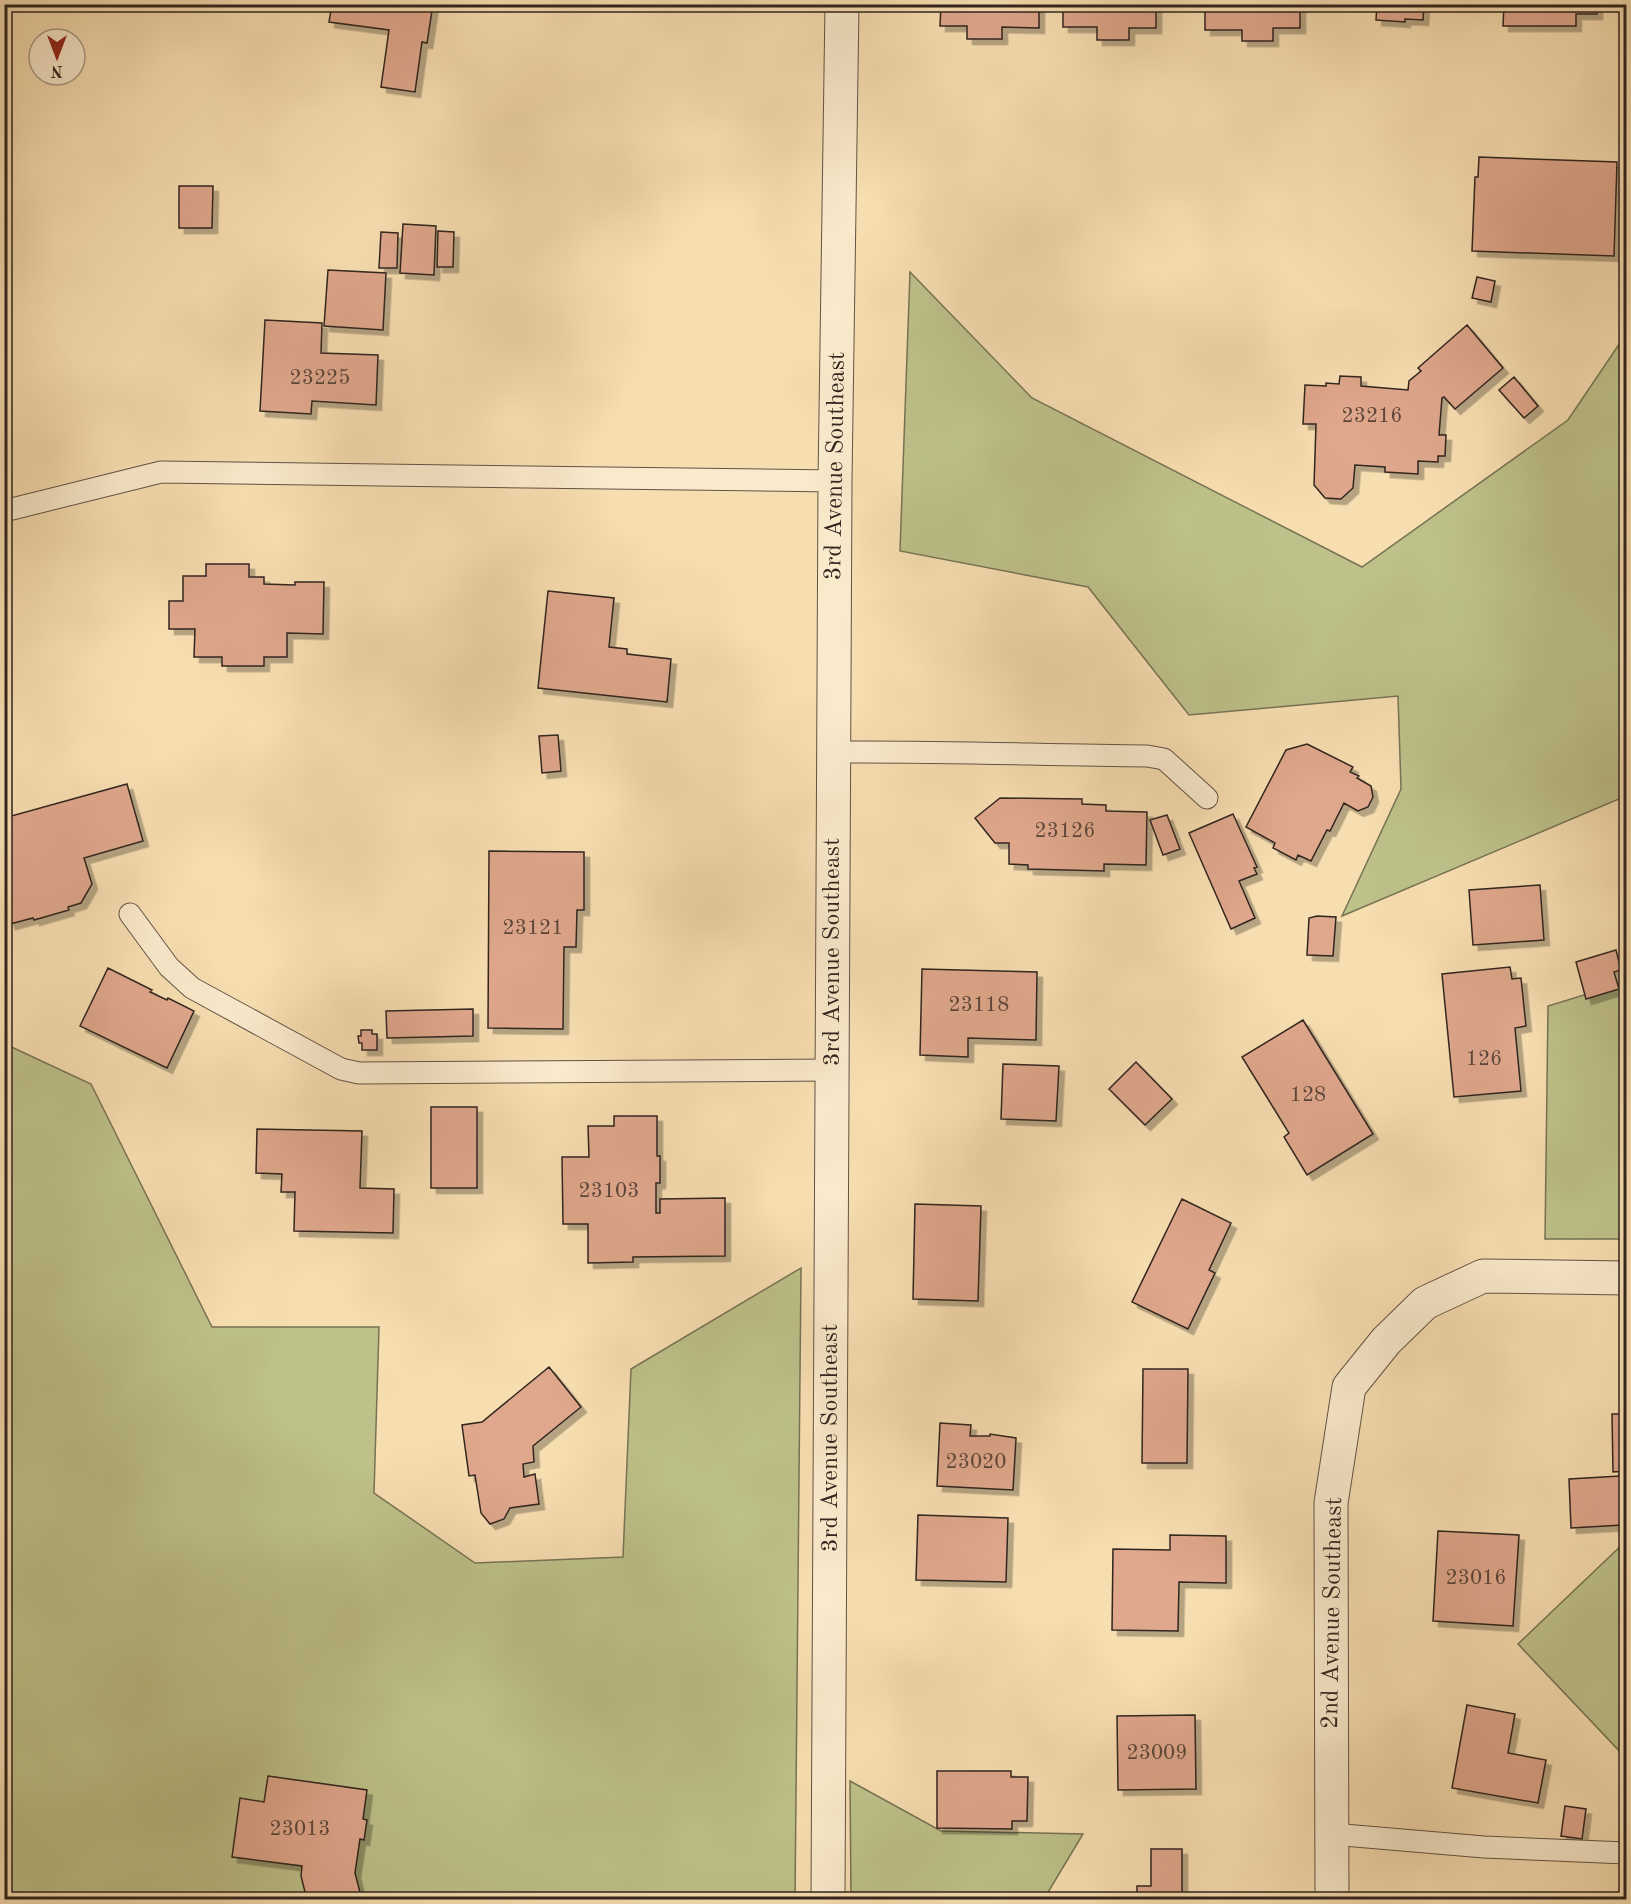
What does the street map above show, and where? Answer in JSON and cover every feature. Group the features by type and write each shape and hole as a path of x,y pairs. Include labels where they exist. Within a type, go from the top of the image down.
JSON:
{"street":[{"name":"3rd Avenue Southeast","path":"828,1899 836,481 842,4"},
{"name":"2nd Avenue Southeast","path":"1332,1899 1331,1503 1349,1387 1386,1341 1425,1303 1483,1276 1626,1278"}],"lane":[{"path":"4,511 160,472 836,481"},
{"path":"834,752 915,751 1147,756 1164,759 1207,798"},
{"path":"130,914 169,967 192,988 341,1069 359,1073 832,1070"},
{"path":"1332,1834 1484,1847 1626,1853"}],"green space":[{"path":"910,272 1032,398 1362,567 1568,420 1626,334 1626,796 1342,916 1401,789 1398,696 1189,715 1088,587 900,551"},
{"path":"1626,982 1626,1239 1545,1239 1548,1006"},
{"path":"5,1044 91,1084 212,1327 379,1327 374,1493 475,1563 623,1557 631,1369 801,1268 795,1899 5,1900"},
{"path":"1626,1541 1626,1758 1518,1644"},
{"path":"850,1781 941,1831 1083,1834 1044,1899 851,1899"}],"building":[{"path":"332,4 433,4 427,43 422,42 415,92 381,87 389,30 329,22"},
{"path":"941,4 1039,4 1039,28 1002,27 1002,39 967,39 967,26 940,26"},
{"path":"1063,4 1156,4 1156,28 1129,28 1129,40 1097,40 1097,27 1063,27"},
{"path":"1205,4 1300,4 1300,28 1273,28 1273,41 1242,41 1242,30 1205,30"},
{"path":"1377,4 1424,4 1423,20 1405,19 1405,22 1376,20"},
{"path":"1504,4 1597,4 1597,14 1576,14 1576,26 1503,26"},
{"path":"1479,157 1617,162 1614,256 1472,251 1475,177 1478,177"},
{"path":"179,186 213,186 212,228 179,228"},
{"path":"403,224 436,226 434,275 400,273"},
{"path":"438,231 454,232 453,267 437,267"},
{"path":"381,232 398,233 397,268 379,268"},
{"path":"328,270 386,273 383,330 324,326"},
{"path":"1477,277 1495,281 1491,302 1472,298"},
{"path":"265,320 322,323 321,353 378,355 376,405 312,401 311,414 260,411"},
{"path":"1467,325 1503,368 1455,409 1444,397 1442,398 1439,435 1446,435 1445,456 1438,456 1438,462 1418,461 1418,474 1385,472 1385,467 1355,465 1353,488 1341,499 1325,498 1314,485 1316,424 1303,424 1305,385 1339,384 1340,376 1361,377 1361,386 1408,390 1409,381 1421,371 1418,368"},
{"path":"1514,377 1538,406 1524,418 1499,390"},
{"path":"206,564 249,564 249,577 264,577 264,584 295,585 295,582 324,582 323,634 287,633 287,657 264,657 264,666 222,666 222,657 194,657 195,629 169,629 169,601 183,601 183,576 206,576"},
{"path":"548,591 614,598 609,647 627,649 627,654 671,659 667,702 538,688"},
{"path":"558,735 561,771 542,773 539,736"},
{"path":"1307,744 1353,767 1350,772 1371,786 1373,797 1368,807 1358,811 1344,803 1311,861 1298,855 1296,860 1273,848 1275,843 1246,827 1286,750"},
{"path":"127,784 143,841 84,858 92,884 81,903 68,907 69,910 10,924 4,905 4,818"},
{"path":"1000,798 1082,799 1082,804 1106,805 1106,811 1147,812 1146,865 1104,864 1104,871 1028,869 1028,865 1009,864 1009,843 995,843 975,818"},
{"path":"1233,814 1257,867 1254,868 1257,874 1239,881 1255,918 1231,929 1189,833"},
{"path":"1167,815 1180,849 1163,855 1150,820"},
{"path":"489,851 584,852 584,910 577,910 576,947 564,947 563,1029 488,1028"},
{"path":"1540,885 1544,940 1473,945 1469,890"},
{"path":"1336,917 1333,956 1307,955 1309,918"},
{"path":"1616,950 1621,970 1614,972 1619,989 1586,999 1576,962"},
{"path":"1510,967 1512,979 1521,978 1526,1026 1515,1028 1521,1091 1454,1097 1442,974"},
{"path":"108,968 152,990 150,992 194,1011 167,1068 80,1026"},
{"path":"922,969 1037,972 1036,1040 968,1038 968,1057 920,1055"},
{"path":"473,1009 473,1036 387,1038 386,1011"},
{"path":"1303,1020 1373,1134 1307,1175 1284,1137 1289,1133 1242,1057"},
{"path":"361,1030 372,1030 372,1034 377,1034 377,1050 362,1050 362,1043 359,1043 358,1036 361,1036"},
{"path":"1136,1062 1172,1099 1145,1125 1109,1089"},
{"path":"1003,1064 1059,1066 1056,1121 1001,1119"},
{"path":"431,1107 477,1107 477,1188 431,1188"},
{"path":"614,1116 657,1116 660,1183 656,1183 656,1213 660,1213 660,1199 725,1198 725,1256 633,1257 633,1262 588,1263 588,1224 563,1224 562,1157 589,1157 588,1126 614,1126"},
{"path":"257,1129 362,1131 360,1188 394,1189 393,1233 294,1231 295,1192 281,1192 282,1174 256,1173"},
{"path":"1182,1199 1231,1223 1209,1270 1215,1273 1188,1329 1132,1302"},
{"path":"915,1204 981,1206 978,1301 913,1299"},
{"path":"549,1367 581,1407 533,1446 534,1462 523,1464 524,1477 535,1474 539,1504 510,1508 504,1519 490,1524 481,1513 475,1475 469,1476 462,1425 482,1422"},
{"path":"1143,1369 1188,1369 1187,1463 1142,1463"},
{"path":"1612,1414 1626,1414 1626,1471 1613,1472"},
{"path":"940,1423 971,1425 970,1436 990,1436 990,1434 1016,1438 1013,1490 937,1486"},
{"path":"1620,1476 1623,1525 1571,1528 1569,1479"},
{"path":"918,1515 1008,1518 1006,1582 916,1580"},
{"path":"1438,1531 1519,1535 1513,1626 1433,1621"},
{"path":"1170,1535 1226,1536 1226,1583 1179,1582 1178,1631 1112,1630 1113,1549 1170,1550"},
{"path":"1467,1705 1515,1714 1508,1753 1546,1760 1538,1803 1452,1788"},
{"path":"1195,1715 1196,1789 1118,1790 1117,1716"},
{"path":"937,1771 1011,1771 1011,1777 1028,1777 1027,1821 1012,1821 1012,1829 937,1828"},
{"path":"268,1776 367,1790 363,1819 367,1820 364,1840 360,1839 355,1873 362,1900 307,1900 301,1876 302,1866 232,1857 240,1798 264,1802"},
{"path":"1565,1806 1586,1809 1582,1839 1561,1836"},
{"path":"1151,1849 1182,1849 1182,1900 1137,1900 1137,1886 1151,1886"}]}
